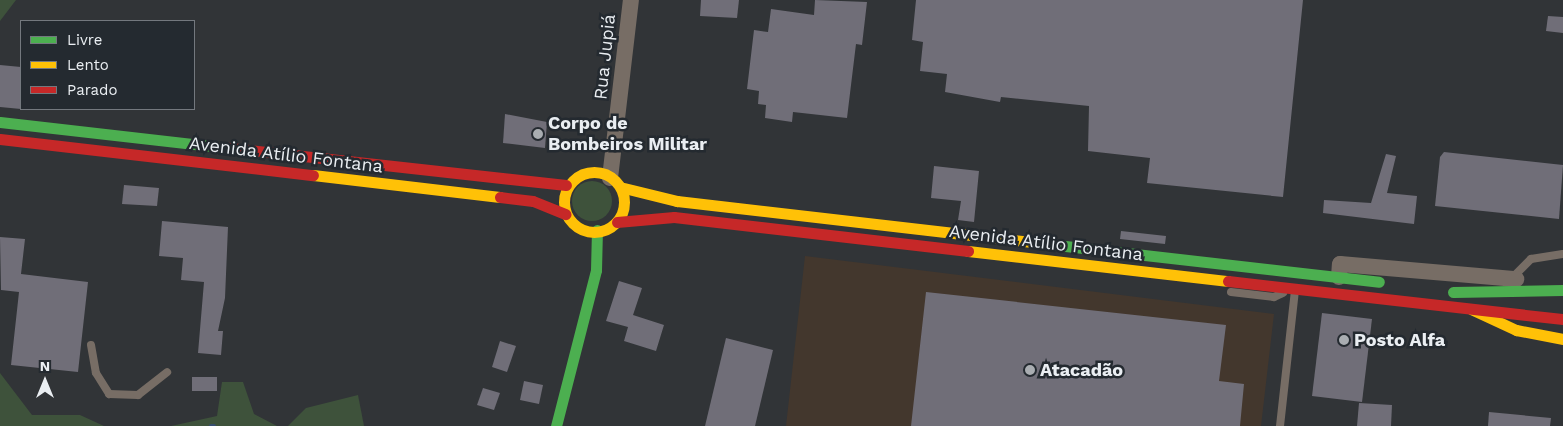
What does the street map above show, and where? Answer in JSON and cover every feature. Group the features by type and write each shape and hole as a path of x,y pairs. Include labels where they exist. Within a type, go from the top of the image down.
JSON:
{"main road":[{"name":"Avenida Atílio Fontana","path":"0,122 566,185"},
{"name":"Avenida Atílio Fontana","path":"0,139 533,201 566,214"},
{"path":"590,175 610,178 624,188 624,212 617,222 596,230 584,228 566,214 562,194 566,185 590,175"},
{"name":"Avenida Atílio Fontana","path":"624,188 677,201 1339,271 1396,285"},
{"name":"Avenida Atílio Fontana","path":"617,222 674,217 1563,319"},
{"path":"556,426 596,270 596,230"},
{"path":"1563,290 1449,292 1563,304"},
{"path":"1471,309 1516,330 1563,339"}],"street":[{"name":"Rua Jupiá","path":"610,178 631,0"},
{"path":"1339,271 1512,278 1563,285"}],"lane":[{"path":"1512,278 1531,259 1563,254"},
{"path":"1280,426 1293,288"},
{"path":"91,345 96,373 109,394 138,395 167,372"}],"shaded area":[{"name":"Atacadão","path":"805,256 1274,314 1261,426 786,426"}],"green space":[{"path":"0,0 16,0 0,21"},
{"path":"596,181 603,184 609,190 612,201 611,209 603,218 596,221 588,221 581,218 573,209 572,197 575,190 584,182"},
{"path":"0,373 32,415 80,415 104,426 0,426"},
{"path":"222,382 243,382 254,414 277,426 171,426 217,416"},
{"path":"358,395 364,426 288,426 306,408"}],"building":[{"path":"701,0 739,0 737,18 700,16"},
{"path":"815,0 867,2 862,45 856,44 847,118 793,112 792,122 765,118 766,105 758,104 759,91 747,89 754,30 768,32 771,9 814,15"},
{"path":"916,0 1303,0 1283,197 1147,183 1150,158 1088,151 1089,106 1001,97 1000,102 945,92 947,74 920,71 923,42 912,40"},
{"path":"1548,16 1563,17 1563,33 1546,31"},
{"path":"0,65 20,67 20,109 0,107"},
{"path":"505,114 547,122 545,148 503,143"},
{"path":"1444,152 1563,165 1559,219 1435,206 1440,157"},
{"path":"1386,154 1396,156 1387,193 1417,196 1414,224 1323,213 1324,200 1371,203"},
{"path":"934,166 979,171 974,222 958,220 961,201 931,198"},
{"path":"124,185 159,188 157,206 122,204"},
{"path":"162,221 228,227 225,298 218,331 223,331 221,355 198,353 204,282 181,280 183,258 159,256"},
{"path":"1121,231 1166,236 1165,244 1120,239"},
{"path":"0,237 25,239 21,274 88,282 78,372 11,365 19,292 1,290"},
{"path":"619,281 642,288 633,315 664,325 656,351 624,341 628,327 606,321"},
{"path":"926,292 1226,325 1219,381 1244,384 1240,426 911,426"},
{"path":"1322,313 1372,319 1362,402 1312,396"},
{"path":"726,338 773,350 755,426 705,426"},
{"path":"500,341 516,346 507,372 492,367"},
{"path":"192,377 217,377 217,391 192,391"},
{"path":"524,381 543,385 539,404 520,400"},
{"path":"483,388 500,393 494,410 477,405"},
{"path":"1359,403 1392,405 1391,426 1357,426"},
{"path":"1489,412 1551,418 1550,426 1488,426"}],"traffic: fast":[{"path":"0,122 221,147"},
{"path":"556,426 596,270 597,230"},
{"path":"1039,243 1379,282"},
{"path":"1453,292 1563,290"}],"traffic: slow":[{"path":"594,172 610,177 615,181 619,186 624,202 619,218 615,223 610,227 594,232 578,227 573,223 569,218 564,202 569,186 573,181 578,177 594,172"},
{"path":"313,175 500,197"},
{"path":"624,188 677,201 1039,243"},
{"path":"968,251 1228,281"},
{"path":"1471,309 1516,330 1563,339"}],"traffic: jam":[{"path":"0,139 313,175"},
{"path":"221,147 566,185"},
{"path":"500,197 533,201 566,214"},
{"path":"617,222 674,217 968,251"},
{"path":"1228,281 1563,319"}],"place":[{"name":"Corpo de Bombeiros Militar","path":"538,134"},
{"name":"Posto Alfa","path":"1344,340"},
{"name":"Atacadão","path":"1030,370"}]}
